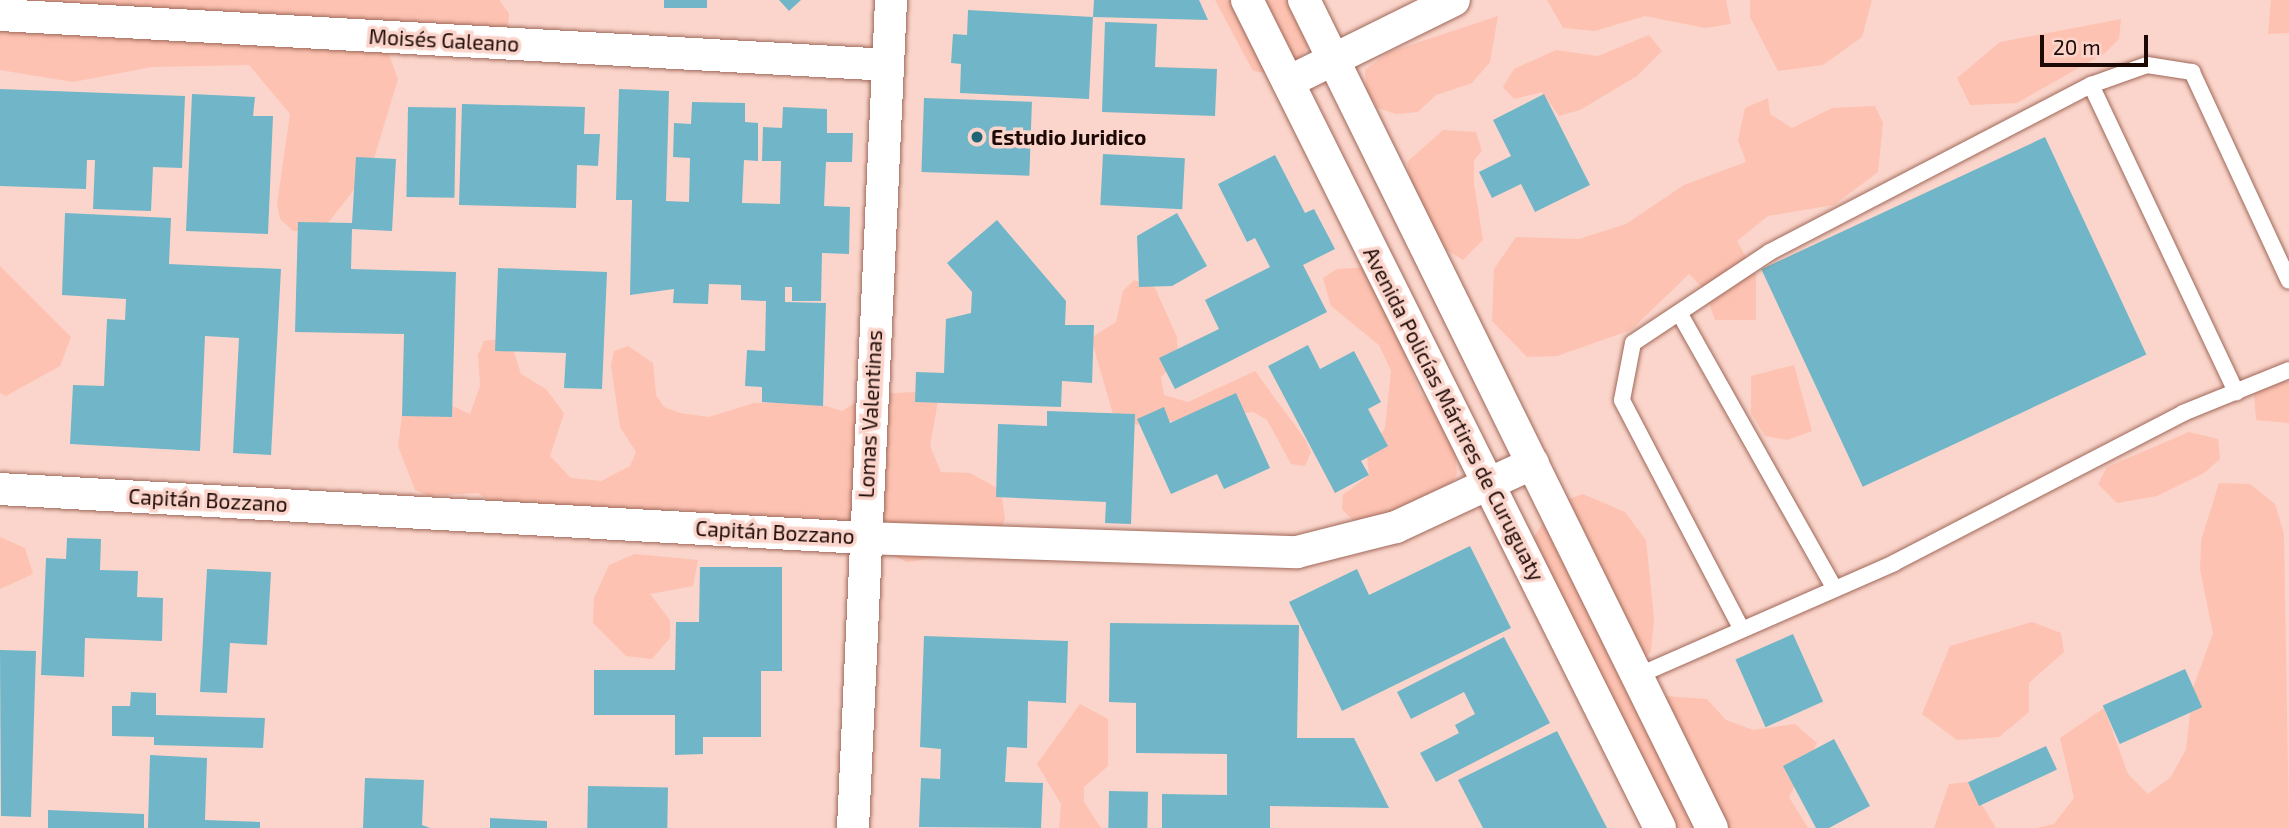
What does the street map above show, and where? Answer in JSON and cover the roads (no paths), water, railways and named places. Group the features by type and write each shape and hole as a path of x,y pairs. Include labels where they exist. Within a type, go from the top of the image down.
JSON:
{"street":[{"name":"Lomas Valentinas","path":"853,828 864,537 891,0"},
{"name":"Avenida Policías Mártires de Curuguaty","path":"1247,0 1660,828"},
{"path":"1304,0 1713,828"},
{"path":"1288,82 1454,0"},
{"name":"Moisés Galeano","path":"0,15 888,65"},
{"name":"Capitán Bozzano","path":"0,489 864,537 1297,552 1396,527 1491,485 1533,463"}],"lane":[{"path":"1741,628 1622,400 1633,343 1681,316 1770,253 2091,85 2147,65 2192,72 2289,281"},
{"path":"2091,85 2236,392"},
{"path":"1681,316 1835,589"},
{"path":"1637,676 1676,664 1741,628 1835,589 2236,392 2289,370"}],"place":[{"name":"Estudio Juridico","path":"977,137"}]}
